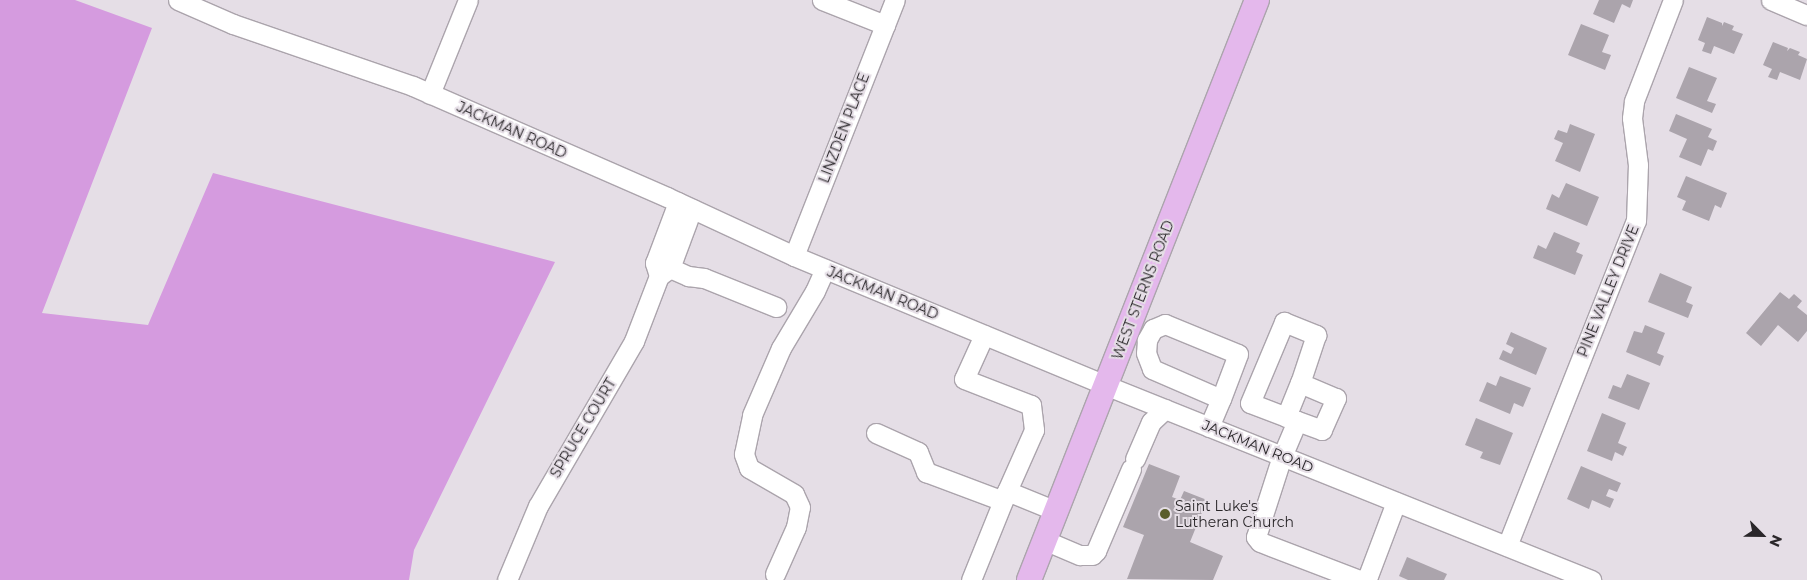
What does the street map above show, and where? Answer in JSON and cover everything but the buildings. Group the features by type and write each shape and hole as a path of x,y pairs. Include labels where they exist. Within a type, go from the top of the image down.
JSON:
{"main road":[{"name":"WEST STERNS ROAD","path":"1029,580 1257,0"}],"street":[{"name":"JACKMAN ROAD","path":"178,0 233,24 430,94 825,269 1105,385 1590,580"},
{"path":"430,94 468,0"},
{"path":"822,0 885,25"},
{"name":"LINZDEN PLACE","path":"794,256 895,0"},
{"name":"PINE VALLEY DRIVE","path":"1507,546 1636,220 1638,165 1632,118 1634,101 1673,0"},
{"path":"1771,0 1807,15"},
{"name":"SPRUCE COURT","path":"507,580 538,506 634,341 664,272 655,263 685,206"},
{"path":"775,574 796,527 800,507 794,494 749,468 744,454 752,415 781,348 815,291 825,269"},
{"path":"664,272 704,278 776,307"},
{"path":"1300,383 1336,398 1322,430 1291,419 1250,403 1284,322 1316,336 1300,383 1291,419 1282,456 1256,531 1257,540 1361,580 1368,576 1396,502"},
{"path":"1210,427 1221,399 1238,354 1165,324 1153,329 1147,340 1146,353 1152,369 1221,399"},
{"path":"971,580 1034,430 1031,405 964,379 984,335"},
{"path":"1044,540 1080,555 1092,555 1096,551 1151,422 1165,409"},
{"path":"876,432 918,452 926,472 1056,511"}],"shaded area":[{"path":"0,0 75,0 152,28 42,313 148,325 213,173 555,262 414,550 409,580 0,580"}],"place":[{"name":"Saint Luke's Lutheran Church","path":"1165,514"}]}
